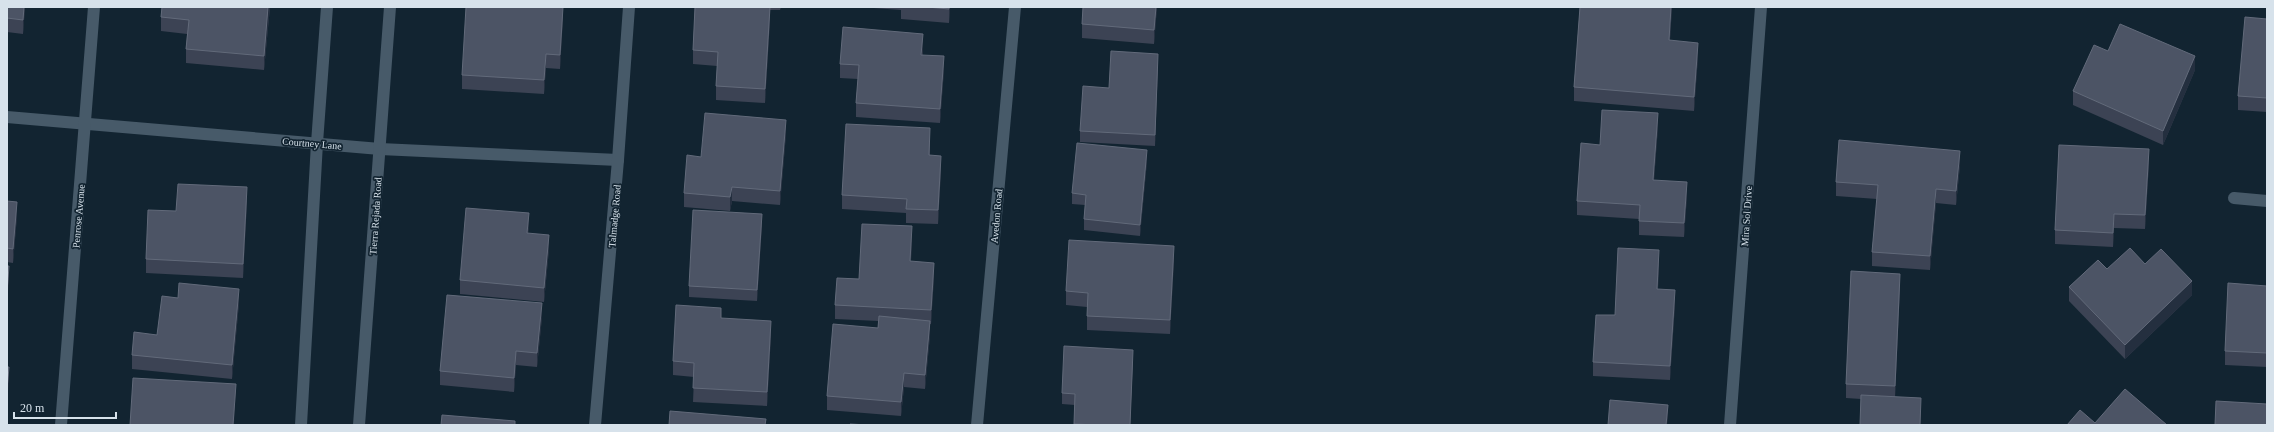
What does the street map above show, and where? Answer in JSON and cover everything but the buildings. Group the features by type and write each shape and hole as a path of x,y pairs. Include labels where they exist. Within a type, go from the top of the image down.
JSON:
{"street":[{"name":"Penrose Avenue","path":"61,425 94,7"},
{"path":"301,425 317,143 327,7"},
{"name":"Tierra Rejada Road","path":"358,425 390,7"},
{"name":"Talmadge Road","path":"595,425 618,160 629,7"},
{"name":"Avedon Road","path":"977,425 1015,7"},
{"name":"Mira Sol Drive","path":"1730,425 1761,7"},
{"name":"Courtney Lane","path":"7,117 380,149 618,160"},
{"path":"2234,198 2267,201"}]}
